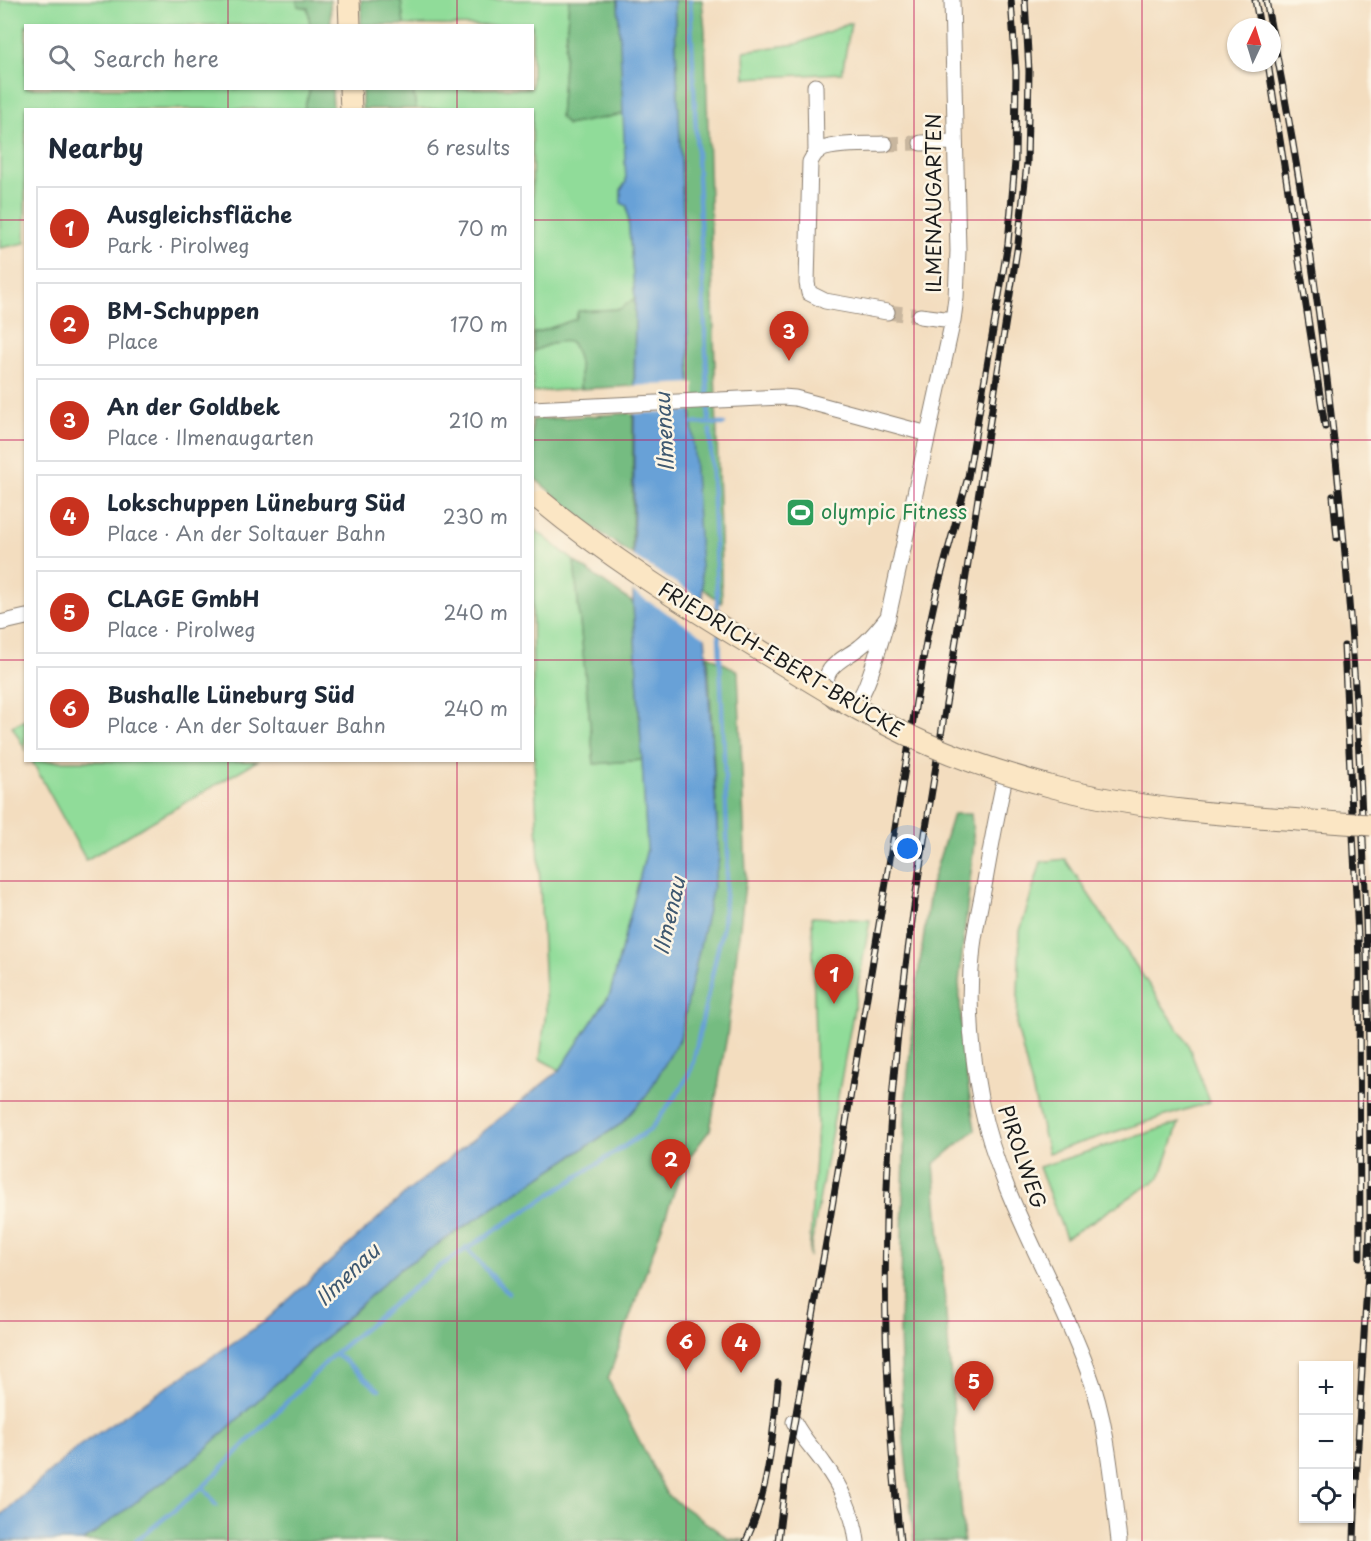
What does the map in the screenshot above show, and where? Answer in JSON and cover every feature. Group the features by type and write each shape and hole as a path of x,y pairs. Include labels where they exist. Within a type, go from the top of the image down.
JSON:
{"main road":[{"path":"349,0 350,24"},
{"path":"350,90 351,108"},
{"name":"FRIEDRICH-EBERT-BRÜCKE","path":"537,497 596,544 660,590 846,703 923,742 957,756 1054,787 1108,799 1217,814 1371,825"}],"street":[{"name":"ILMENAUGARTEN","path":"888,617 873,636 830,670 825,683 827,695 834,702 846,704 858,699 888,617 953,320 958,251 952,0"},
{"path":"815,86 816,153"},
{"path":"921,143 955,142"},
{"path":"885,144 823,148 810,162 807,283 809,292 825,301 887,312"},
{"path":"920,316 953,320"},
{"path":"534,409 795,398 928,434"},
{"path":"0,622 24,617"},
{"name":"PIROLWEG","path":"1006,773 973,946 970,1006 973,1054 981,1105 993,1150 1010,1195 1075,1337 1095,1391 1104,1430 1119,1541"},
{"path":"794,1422 804,1441 833,1475 846,1502 857,1541"}],"green space":[{"path":"0,0 297,0 298,6 308,8 310,24 24,24 24,90 310,90 304,108 24,108 24,243 0,248"},
{"path":"297,0 330,0 331,24 310,24 308,8 298,6"},
{"path":"361,0 401,0 404,24 361,24"},
{"path":"401,0 569,0 560,117 567,125 624,114 626,182 621,190 621,202 627,206 635,298 620,309 578,311 576,319 534,334 534,108 416,108 413,90 534,90 534,24 404,24"},
{"path":"569,0 618,0 624,114 567,125 560,117"},
{"path":"674,0 702,0 705,30 722,603 698,585"},
{"path":"851,23 842,73 745,78 744,51 797,44"},
{"path":"310,90 332,90 333,108 304,108"},
{"path":"362,90 413,90 416,108 362,108"},
{"path":"635,298 634,386 580,389 579,365 572,343 556,342 534,351 534,334 576,319 578,311 620,309"},
{"path":"565,340 572,343 580,371 580,389 534,392 534,351"},
{"path":"633,413 632,555 590,525 534,478 534,420"},
{"path":"534,529 574,561 594,764 642,760 647,849 610,994 560,1070 540,1059 546,1011 534,758"},
{"path":"574,561 633,603 642,760 594,764"},
{"path":"708,655 738,671 746,876 727,1036 710,1130 684,1164 608,1379 667,1495 729,1539 753,1541 83,1541 197,1457 397,1271 621,1124 719,859"},
{"path":"24,720 24,747 12,726"},
{"path":"33,762 255,762 86,860"},
{"path":"953,814 971,814 974,843 959,982 963,1053 975,1130 934,1164 964,1541 914,1541 903,1431 900,1330 905,1107 915,997 931,885"},
{"path":"1065,859 1187,1042 1210,1102 1048,1153 1017,1027 1020,931 1041,862"},
{"path":"812,917 870,920 809,1257 817,1124"},
{"path":"1179,1123 1160,1178 1066,1238 1039,1167"}],"water":[{"name":"Ilmenau","path":"618,0 674,0 692,423 719,859 680,1038 647,1095 621,1124 397,1271 197,1457 83,1541 0,1541 0,1516 79,1446 264,1322 407,1192 560,1070 610,994 647,849 633,603 635,298 627,206 621,203 621,190 626,182"}],"pier":[{"path":"694,383 695,410 630,414 631,386"},
{"path":"629,553 706,602 708,639 630,590"}],"waterway":[{"path":"690,0 709,420"},
{"name":"Ilmenau","path":"686,423 724,424"},
{"path":"710,430 718,617"},
{"path":"136,1541 203,1487 335,1353 437,1268 651,1129 682,1087 692,1067 723,925 728,857 719,634"},
{"path":"466,1248 508,1293"},
{"path":"335,1353 379,1390"},
{"path":"203,1487 216,1505"}],"tunnel":[{"path":"885,144 921,143"},
{"path":"887,312 920,316"}],"railway":[{"path":"778,1541 788,1459 927,636 937,590 968,477 1008,243 1015,162 1016,72 1011,0"},
{"path":"900,1541 890,1417 885,1292 888,1167 897,1043 913,911 1018,244 1027,163 1029,71 1025,0"},
{"path":"1255,0 1258,18"},
{"path":"1266,0 1269,18"},
{"path":"1269,72 1325,427"},
{"path":"1280,72 1299,177 1338,474 1351,623 1360,772 1366,922 1370,1221 1354,1541"},
{"path":"1333,496 1337,538"},
{"path":"1344,646 1359,958 1360,1257"},
{"path":"746,1541 765,1483 772,1443 778,1382"}],"place":[{"name":"An der Goldbek","path":"789,361"},
{"name":"olympic Fitness","path":"800,512"},
{"name":"Ausgleichsfläche","path":"834,1004"},
{"name":"BM-Schuppen","path":"671,1189"},
{"name":"Bushalle Lüneburg Süd","path":"686,1371"},
{"name":"Lokschuppen Lüneburg Süd","path":"741,1373"},
{"name":"CLAGE GmbH","path":"974,1411"}]}
